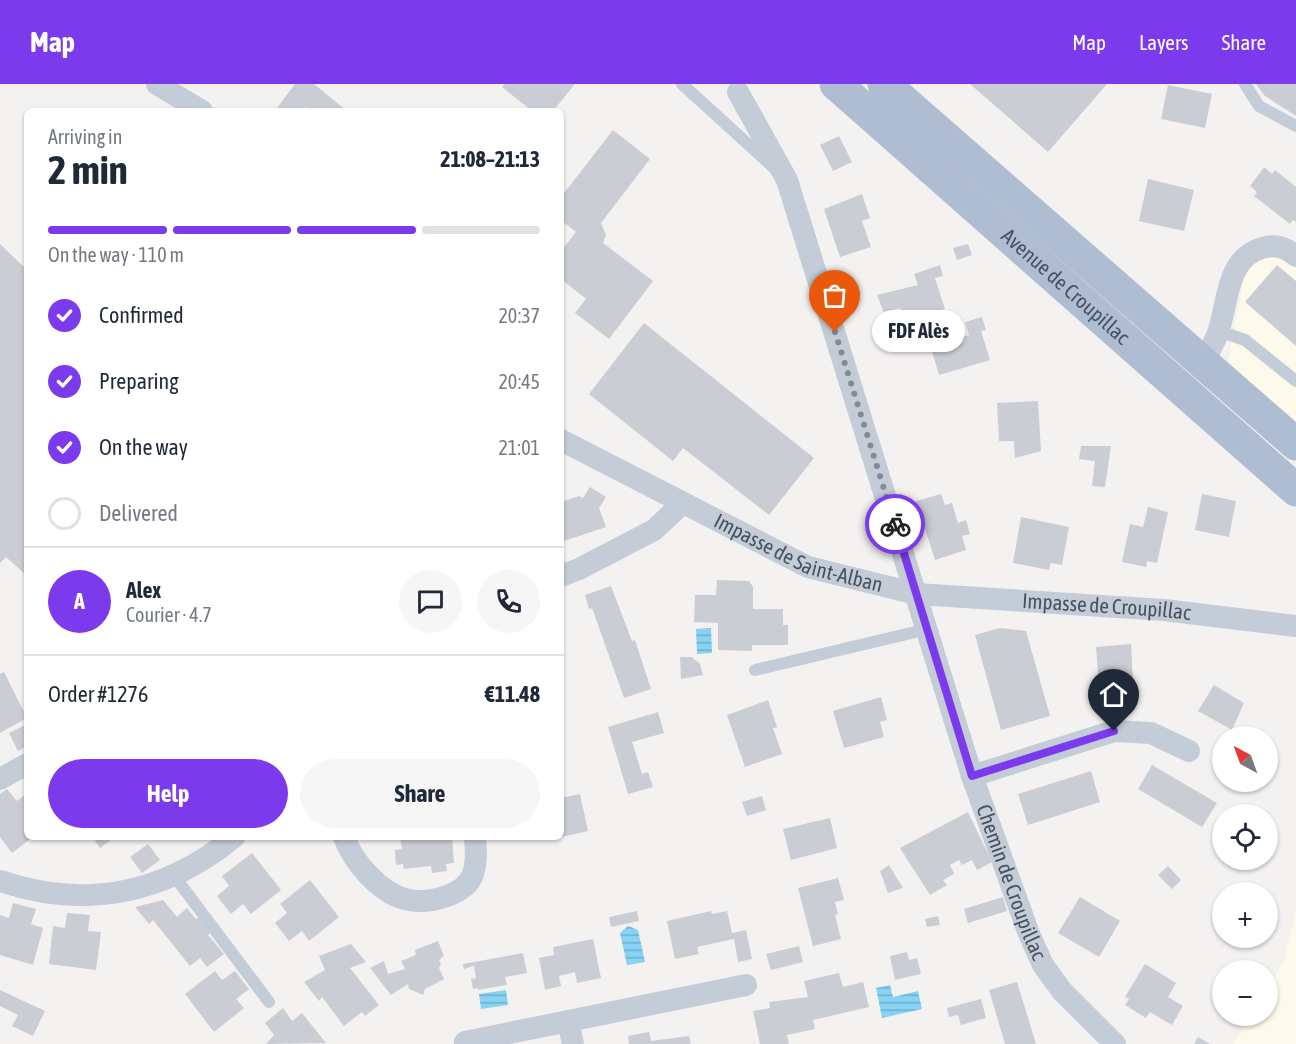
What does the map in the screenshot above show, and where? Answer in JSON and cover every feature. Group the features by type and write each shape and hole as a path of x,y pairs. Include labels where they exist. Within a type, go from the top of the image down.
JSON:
{"main road":[{"name":"Avenue de Croupillac","path":"836,84 1296,490"},
{"name":"Avenue de Croupillac","path":"884,84 1296,444"}],"street":[{"path":"157,84 197,108"},
{"name":"Chemin de Croupillac","path":"738,87 787,180 972,776 1043,965 1062,991 1115,1044"},
{"path":"1203,361 1219,331 1233,274 1241,261 1254,250 1268,246 1285,247 1296,256"},
{"name":"Impasse de Saint-Alban","path":"564,442 808,567 917,594"},
{"path":"564,575 654,530 683,503"},
{"name":"Impasse de Croupillac","path":"917,594 1164,610 1296,626"},
{"path":"972,776 1114,731 1151,734 1189,751"},
{"path":"0,779 24,766"},
{"path":"0,881 45,894 83,896 130,891 175,877 208,859 230,840"},
{"path":"346,840 366,872 390,893 409,900 436,899 458,891 473,876 477,856 475,840"},
{"path":"465,1042 746,985"},
{"path":"567,1021 573,1044"}],"lane":[{"path":"682,84 787,180"},
{"path":"1245,84 1259,106 1296,126"},
{"path":"1219,331 1245,340 1296,381"},
{"path":"756,670 928,629"},
{"path":"175,877 269,1002"}],"shaded area":[{"path":"1269,253 1283,258 1296,268 1296,425 1228,364 1245,270"},
{"path":"1296,911 1296,1044 1233,1044 1244,1026 1278,1026 1278,971 1284,961"}],"water":[{"path":"711,628 712,653 697,654 696,629"},
{"path":"628,926 638,930 645,962 627,965 620,933"},
{"path":"890,985 893,997 918,991 922,1009 882,1018 876,988"},
{"path":"506,990 508,1005 481,1009 479,994"}],"building":[{"path":"295,84 314,84 343,108 305,107 277,108"},
{"path":"505,84 575,84 555,108 528,108 502,87"},
{"path":"970,84 1107,84 1048,152"},
{"path":"1256,84 1296,84 1296,116 1265,96"},
{"path":"1168,85 1212,94 1205,128 1161,119"},
{"path":"613,130 650,159 601,223 606,235 603,243 653,281 609,339 575,313 586,299 564,281 564,247 576,232 564,222 564,193"},
{"path":"839,136 852,162 833,171 820,145"},
{"path":"1264,167 1272,174 1275,170 1296,187 1296,222 1293,220 1290,224 1254,196 1257,192 1250,186"},
{"path":"1148,179 1194,190 1184,231 1139,221"},
{"path":"862,194 870,218 862,221 871,247 840,257 824,209"},
{"path":"0,244 24,267 24,573 6,557 0,563"},
{"path":"968,244 972,255 957,260 953,248"},
{"path":"940,265 943,276 935,278 945,309 905,323 900,308 884,313 877,295 918,285 914,274"},
{"path":"1277,265 1296,281 1296,346 1245,302"},
{"path":"982,317 986,330 981,331 990,360 939,375 930,345 969,335 965,322"},
{"path":"644,323 814,458 769,515 683,448 673,461 589,394"},
{"path":"1038,401 1041,451 1015,458 1014,441 999,441 997,403"},
{"path":"1081,446 1111,446 1105,487 1092,486 1095,461 1079,459"},
{"path":"590,487 606,497 599,508 606,527 564,541 564,501 579,496 583,498"},
{"path":"941,494 945,505 952,503 958,523 966,520 970,534 962,536 966,550 935,560 916,501"},
{"path":"1202,494 1236,501 1229,537 1195,530"},
{"path":"1148,507 1168,512 1157,563 1147,561 1146,567 1122,562 1130,524 1143,527"},
{"path":"1021,517 1069,527 1062,565 1051,563 1049,570 1013,563"},
{"path":"717,580 749,581 753,587 753,609 783,609 783,625 788,625 788,645 752,645 752,651 718,650 718,623 694,622 695,595 716,595"},
{"path":"611,586 632,641 635,640 651,689 624,698 592,608 589,609 585,595"},
{"path":"1000,628 1026,631 1050,716 1001,730 975,635"},
{"path":"1131,644 1133,683 1099,685 1096,647"},
{"path":"680,657 692,657 700,664 703,675 681,679"},
{"path":"4,672 24,712 24,720 0,733 0,674"},
{"path":"1214,685 1244,703 1234,726 1225,726 1198,711"},
{"path":"881,697 887,720 880,722 884,737 844,748 833,711"},
{"path":"768,700 777,727 773,728 782,754 745,767 727,715"},
{"path":"658,712 664,733 632,742 642,774 648,772 653,787 628,794 608,727"},
{"path":"24,726 24,748 18,751 9,733"},
{"path":"1152,765 1217,803 1212,804 1212,811 1202,827 1138,789"},
{"path":"1091,771 1100,802 1028,825 1018,794"},
{"path":"7,789 17,801 24,795 24,840 29,840 12,853 0,837 0,794"},
{"path":"580,794 588,831 564,836 564,797"},
{"path":"762,796 766,810 747,816 742,802"},
{"path":"968,812 992,862 977,870 972,860 962,865 959,860 950,865 954,874 943,880 947,885 930,895 900,848"},
{"path":"830,818 837,848 791,860 783,829"},
{"path":"96,840 111,840 100,848"},
{"path":"400,840 452,840 454,863 446,864 447,871 432,873 431,866 404,869 403,864 396,865 395,850 402,849"},
{"path":"148,844 160,860 142,873 130,857"},
{"path":"252,853 281,890 251,914 243,904 231,914 217,896 229,886 222,876"},
{"path":"889,865 903,888 888,893 880,871"},
{"path":"1168,866 1181,880 1172,889 1158,875"},
{"path":"838,878 844,900 835,902 838,914 835,915 841,939 813,946 798,888"},
{"path":"310,880 339,917 309,941 302,931 289,941 275,923 287,913 280,904"},
{"path":"1003,897 1007,911 968,923 964,909"},
{"path":"1080,897 1120,921 1099,957 1058,933"},
{"path":"163,900 177,917 187,908 196,919 199,917 211,932 208,935 224,954 207,967 200,958 190,966 153,920 149,924 135,907"},
{"path":"13,903 36,909 31,924 43,928 33,965 0,955 0,915 9,918"},
{"path":"637,911 639,921 611,927 609,917"},
{"path":"711,911 712,914 727,911 732,933 746,930 752,959 738,962 734,939 697,947 699,954 675,959 667,921"},
{"path":"67,913 90,915 88,931 101,932 96,970 49,964 53,926 65,928"},
{"path":"938,916 940,925 927,927 925,919"},
{"path":"593,939 601,978 577,983 575,972 559,976 561,986 545,990 539,958 554,955 553,947"},
{"path":"438,941 444,956 439,960 441,965 439,968 444,979 425,989 423,995 409,989 408,984 391,995 370,968 384,961 388,974 405,969 401,961 416,955 415,950"},
{"path":"351,944 366,962 350,968 379,1005 365,1016 362,1012 344,1026 322,997 319,1001 304,982 325,970 319,956"},
{"path":"799,946 803,962 771,970 766,954"},
{"path":"907,952 909,960 917,958 921,974 895,980 890,956"},
{"path":"523,953 527,973 505,977 507,985 473,989 471,979 476,978 474,966 464,969 463,964"},
{"path":"1145,964 1176,983 1168,997 1183,1006 1172,1025 1150,1012 1146,1018 1125,1005 1129,999 1125,997"},
{"path":"215,971 222,980 235,971 249,989 236,999 244,1008 214,1032 185,994"},
{"path":"839,973 843,987 863,982 869,1007 813,1020 815,1029 787,1035 789,1044 760,1044 753,1011 770,1008 769,1002 808,997 804,981"},
{"path":"1017,982 1036,1044 1005,1044 989,990"},
{"path":"0,990 45,1011 33,1036 12,1026 18,1015 0,1006"},
{"path":"981,999 986,1018 961,1025 958,1015 949,1017 947,1008"},
{"path":"283,1008 292,1021 302,1013 326,1043 266,1044 274,1035 265,1023"},
{"path":"649,1032 651,1041 689,1036 691,1044 629,1044 628,1036"},
{"path":"1198,1037 1210,1044 1194,1044"}],"way so far":[{"path":"835,332 895,524"}],"place":[{"name":"FDF Alès","path":"835,332"}],"route":[{"path":"895,524 972,776 1114,731"}]}
